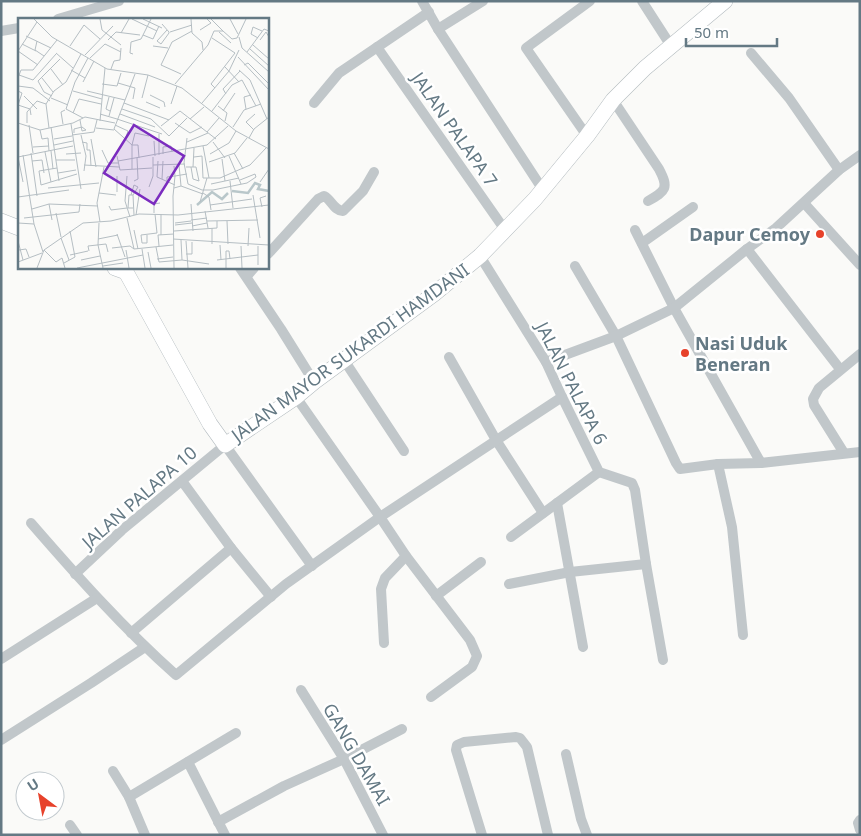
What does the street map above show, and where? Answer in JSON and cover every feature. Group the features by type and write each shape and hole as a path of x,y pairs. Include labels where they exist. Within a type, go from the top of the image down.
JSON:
{"street":[{"path":"61,18 94,5 120,1"},
{"path":"422,1 438,29 543,190"},
{"path":"438,29 483,1"},
{"path":"586,136 526,48 590,1"},
{"path":"642,1 671,46"},
{"name":"JALAN MAYOR SUKARDI HAMDANI","path":"225,445 296,397 434,294 480,256 543,190 613,100 645,68 725,1"},
{"path":"314,103 339,73 429,12"},
{"path":"1,31 18,28"},
{"name":"JALAN PALAPA 7","path":"377,47 506,230"},
{"path":"751,53 789,98 839,170"},
{"path":"613,100 660,169 664,179 666,186 664,191 648,201"},
{"path":"546,362 616,336 674,308 776,228 839,170 860,155"},
{"path":"269,253 318,199 324,196 328,198 335,208 343,211 363,191 374,172"},
{"path":"804,203 860,265"},
{"path":"642,243 693,207"},
{"path":"1,221 18,228"},
{"path":"635,230 674,308 760,463"},
{"path":"747,249 840,369"},
{"name":"JALAN PALAPA 6","path":"480,256 546,362 599,472 632,483 635,490 646,564"},
{"path":"575,266 616,336 680,469 718,464 760,463 860,452"},
{"path":"124,269 210,424 312,566"},
{"path":"244,272 314,382"},
{"path":"844,454 814,405 813,399 819,388 860,354"},
{"path":"449,357 496,440 543,513"},
{"path":"344,360 404,451"},
{"path":"296,397 406,556 470,640 477,656 472,667 431,697"},
{"path":"31,523 97,598 145,647 176,675 286,584 380,516 562,397"},
{"name":"JALAN PALAPA 10","path":"75,574 122,530 225,445"},
{"path":"718,464 732,527 743,635"},
{"path":"511,537 599,472"},
{"path":"182,481 231,548 271,597"},
{"path":"557,503 583,647"},
{"path":"131,633 231,548"},
{"path":"384,643 382,589 385,578 406,556"},
{"path":"436,596 481,562"},
{"path":"509,584 570,572 646,564 663,660"},
{"path":"1,659 97,598"},
{"path":"1,740 145,647"},
{"name":"GANG DAMAI","path":"301,690 344,759 383,835"},
{"path":"218,822 284,786 344,759 402,729"},
{"path":"129,797 236,733"},
{"path":"482,835 456,750 457,745 464,742 516,737 520,738 527,747 548,835"},
{"path":"566,754 581,819 587,835"},
{"path":"188,762 225,835"},
{"path":"113,771 129,797 141,833"},
{"path":"860,820 858,823 860,830"},
{"path":"70,825 76,835"}],"place":[{"name":"Dapur Cemoy","path":"820,234"},
{"name":"Nasi Uduk Beneran","path":"685,353"}]}
